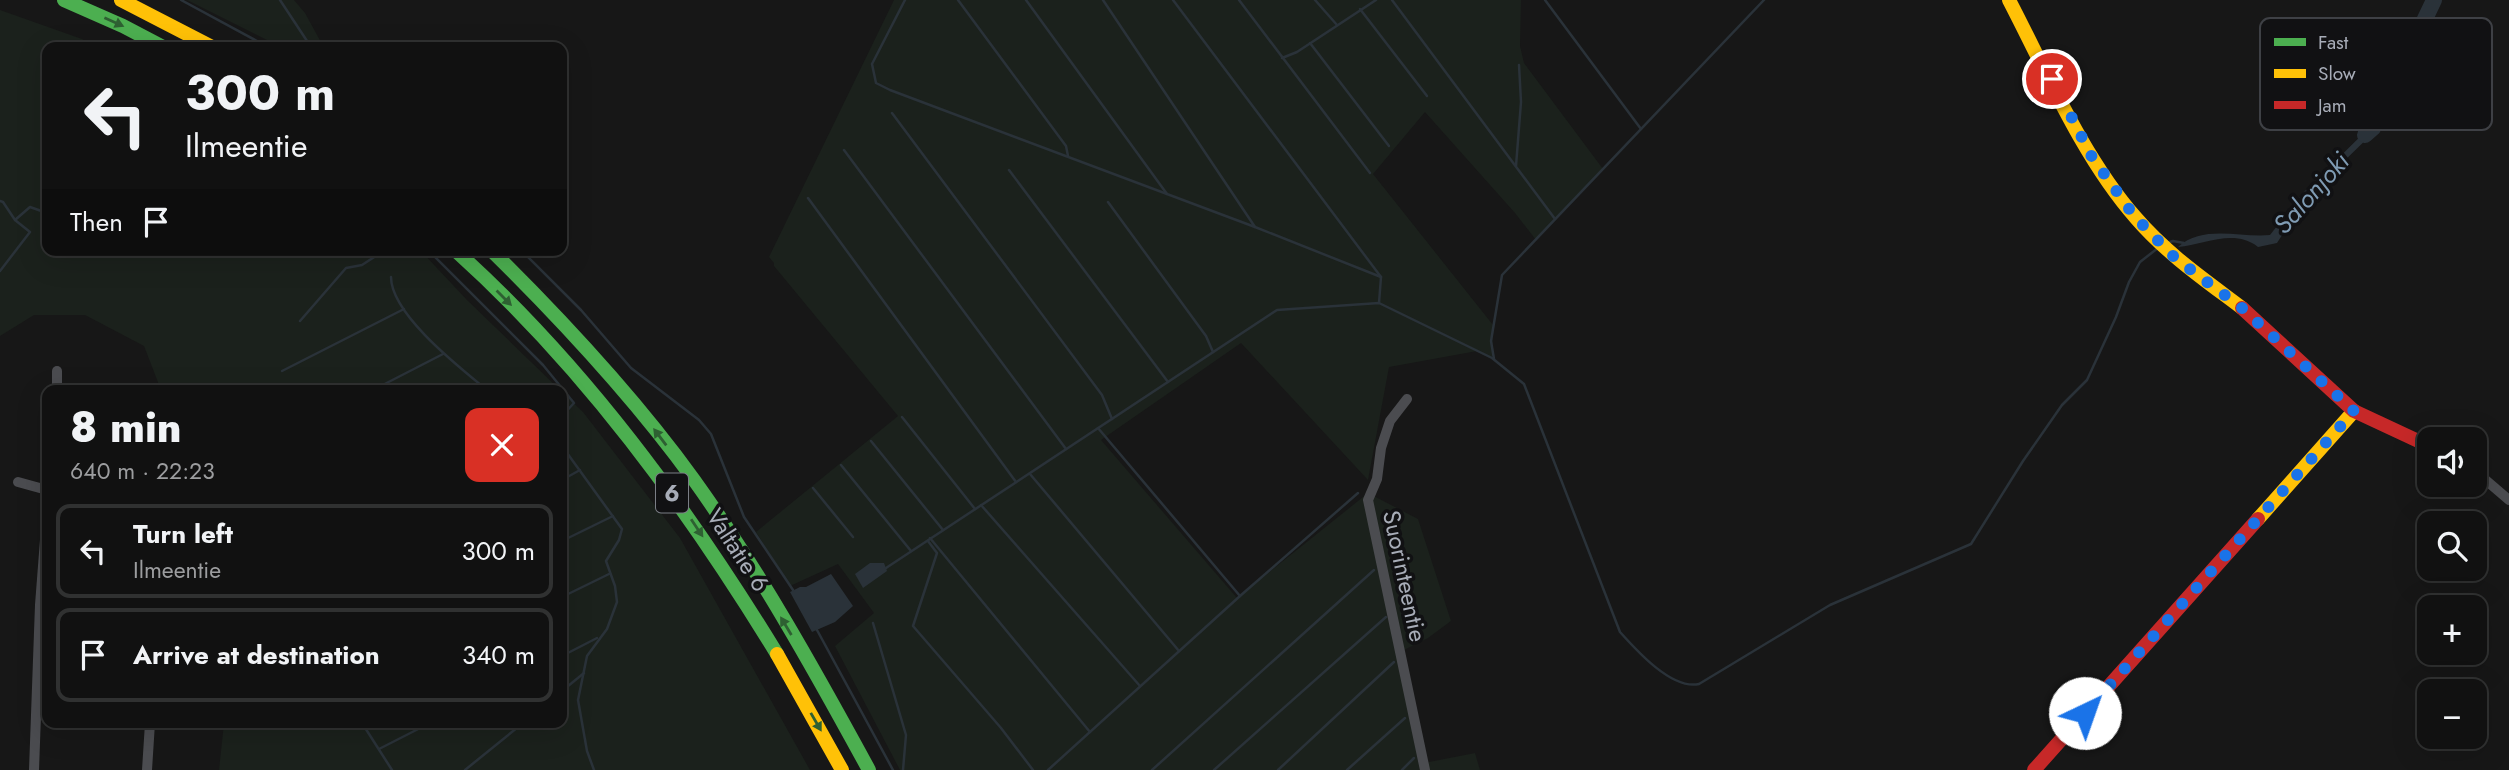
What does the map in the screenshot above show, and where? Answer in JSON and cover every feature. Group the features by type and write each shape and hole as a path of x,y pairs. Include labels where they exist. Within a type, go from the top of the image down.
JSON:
{"main road":[{"path":"64,0 153,42"},
{"path":"121,0 202,42"},
{"path":"2009,0 2092,157 2135,217 2175,258 2242,308 2354,411 2417,440"},
{"name":"Valtatie 6","path":"461,256 573,371 647,458 746,603 842,770"},
{"name":"Valtatie 6","path":"497,256 589,352 644,416 718,514 869,770"},
{"path":"2034,770 2354,411"}],"street":[{"path":"57,371 57,385"},
{"name":"Suorinteentie","path":"1408,398 1390,421 1381,448 1377,479 1368,500 1424,770"},
{"path":"2487,481 2509,500"},
{"path":"18,482 42,489"},
{"path":"34,770 42,579"},
{"path":"147,770 150,728"}],"shaded area":[{"path":"187,0 294,0 305,13 321,42 271,42"},
{"path":"894,0 1521,0 1520,46 1524,63 1603,169 1536,240 1425,112 1373,174 1493,325 1492,358 1477,351 1389,367 1368,480 1241,343 1101,440 1237,598 1368,493 1418,519 1451,621 1428,638 1400,652 1424,763 1475,753 1480,770 900,770 835,646 874,613 838,564 790,586 756,532 898,416 769,257"},
{"path":"0,10 86,42 42,42 42,256 426,256 555,385 159,385 144,346 85,315 34,315 0,336"},
{"path":"567,397 583,412 680,538 810,770 219,770 223,728 567,728"}],"water":[{"name":"Salonjoki","path":"2434,0 2440,0 2432,18 2426,18"},
{"name":"Salonjoki","path":"2367,130 2376,130 2305,199 2277,243 2258,247 2249,241 2229,238 2178,247 2188,240 2210,234 2270,235 2302,194"},
{"path":"870,563 884,563 887,571 863,588 855,574"},
{"path":"831,574 853,606 835,622 812,632 790,592"}],"waterway":[{"path":"181,0 259,42"},
{"path":"280,0 308,42"},
{"path":"905,0 872,64 876,83 1381,277"},
{"path":"958,0 1066,146 1068,156"},
{"path":"1026,0 1167,194"},
{"path":"1103,0 1255,227"},
{"path":"1173,0 1381,277 1379,303"},
{"path":"1239,0 1370,173"},
{"path":"1315,0 1337,25"},
{"path":"1282,58 1297,52 1376,0"},
{"path":"1392,0 1555,219"},
{"path":"1545,0 1641,129"},
{"path":"1494,359 1491,341 1502,275 1764,0"},
{"name":"Salonjoki","path":"2425,18 2434,0"},
{"path":"1360,9 1427,96"},
{"path":"1310,43 1389,146"},
{"path":"1516,166 1521,102 1519,65"},
{"path":"892,113 1102,395 1112,419"},
{"name":"Salonjoki","path":"2365,135 2371,130"},
{"path":"844,150 1066,449"},
{"path":"1009,170 1168,382"},
{"path":"808,198 1016,482"},
{"path":"0,201 15,220 30,232 0,271"},
{"path":"1108,202 1206,336 1213,352"},
{"path":"15,220 30,207 42,211"},
{"path":"2167,243 2184,243"},
{"path":"886,568 1277,310 1379,303 1492,358 1524,384 1620,632 1645,658 1667,675 1678,681 1699,684 1830,605 1971,544 2062,405 2087,380 2129,282 2140,262 2158,248"},
{"path":"300,321 346,268 362,265 376,256"},
{"path":"434,256 543,365 559,385"},
{"path":"527,256 581,310 631,368 699,420 711,434 744,517 793,590"},
{"path":"391,277 394,292 414,323 444,354 481,385"},
{"path":"282,371 404,309"},
{"path":"383,385 443,354"},
{"path":"567,394 574,403 567,411"},
{"path":"902,417 975,509"},
{"path":"1098,428 1240,596"},
{"path":"871,441 943,530"},
{"path":"567,453 622,529 619,540 606,561 615,586 617,602 607,629 587,656 578,700 587,751 594,770"},
{"path":"841,465 911,551"},
{"path":"567,477 580,470"},
{"path":"1030,474 1179,651"},
{"path":"813,488 853,537"},
{"path":"1048,770 1358,493"},
{"path":"981,505 1140,686"},
{"path":"567,539 613,516"},
{"path":"930,538 1090,732"},
{"path":"928,541 937,553 913,626 1001,728 1033,770"},
{"path":"1152,770 1374,570"},
{"path":"567,595 609,574"},
{"path":"1214,770 1386,617"},
{"path":"873,623 906,735 903,770"},
{"path":"817,630 893,770"},
{"path":"567,653 597,638"},
{"path":"1278,770 1394,662"},
{"path":"567,687 584,673"},
{"path":"1347,770 1405,718"},
{"path":"365,728 392,770"},
{"path":"379,749 420,728"},
{"path":"465,770 517,728"},
{"path":"1402,770 1414,758"}],"traffic: fast":[{"path":"64,0 153,42"},
{"path":"461,256 547,341 631,440 707,545 777,654"},
{"path":"497,256 597,361 647,419 694,480 764,586 869,770"}],"traffic: slow":[{"path":"121,0 202,42"},
{"path":"2009,0 2066,113 2117,194 2160,243 2242,308"},
{"path":"2258,519 2354,411"},
{"path":"777,654 842,770"}],"traffic: jam":[{"path":"2242,308 2354,411 2417,440"},
{"path":"2034,770 2258,519"}],"route":[{"path":"2052,79 2092,157 2135,217 2175,258 2242,308 2354,411 2085,713"}]}
